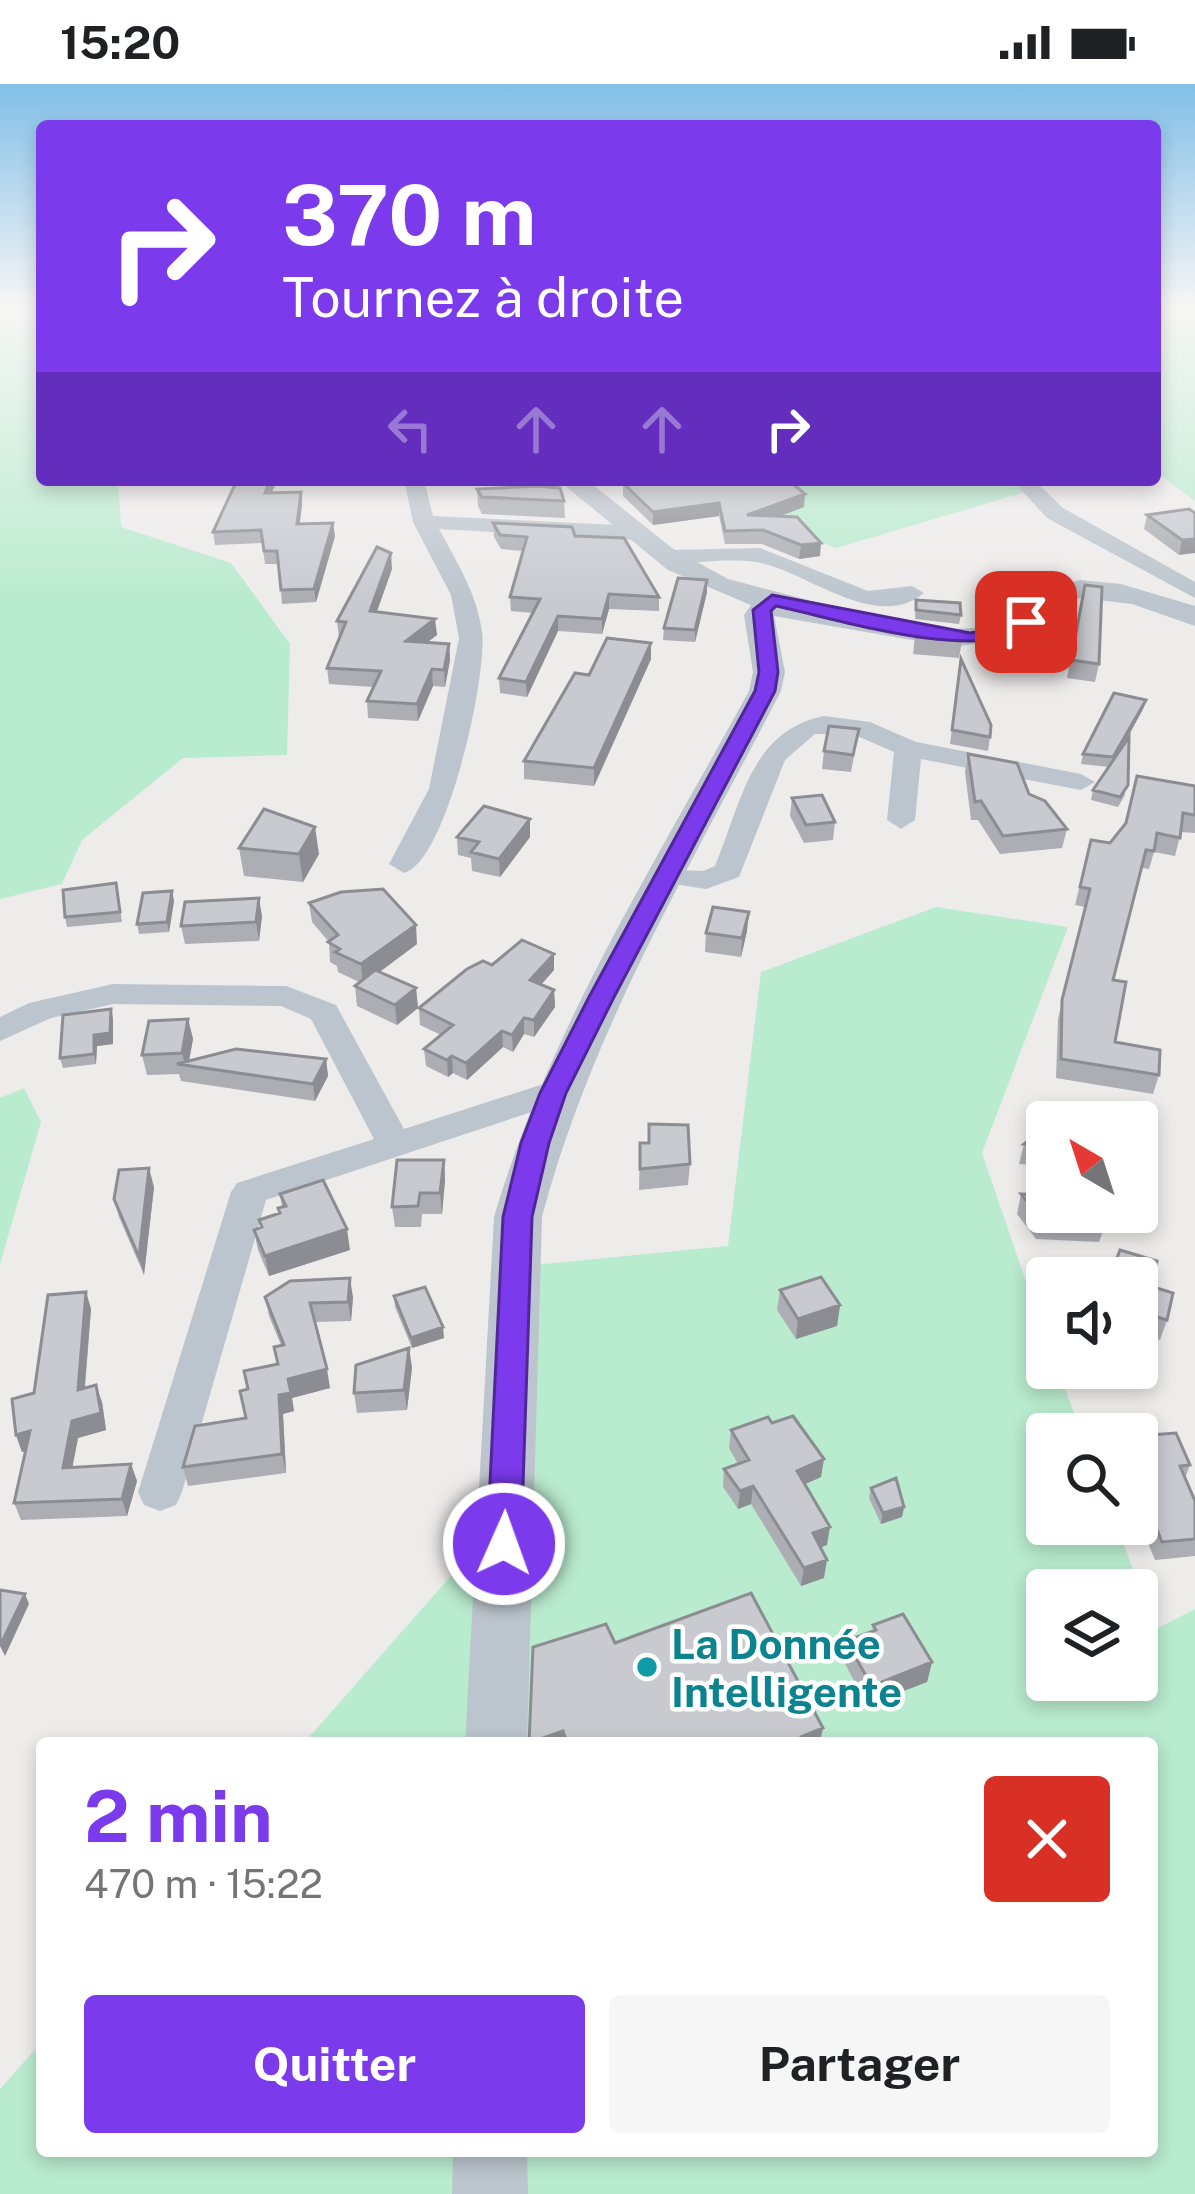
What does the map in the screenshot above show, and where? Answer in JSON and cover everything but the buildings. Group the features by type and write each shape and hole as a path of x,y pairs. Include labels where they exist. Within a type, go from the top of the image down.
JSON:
{"street":[{"path":"404,864 443,789 471,638 463,596 424,522 416,486"},
{"path":"579,486 669,557 734,591 731,606 768,619 970,639 1014,631 1037,604 1064,592 1124,594 1195,617"},
{"path":"1028,486 1055,513 1195,591"},
{"path":"424,522 639,533"},
{"path":"669,557 760,555 866,598 912,593"},
{"path":"496,1737 518,1217 553,1093 765,691 768,619"},
{"path":"666,875 706,880 728,871 779,747 803,730 880,729 908,749 1081,782"},
{"path":"901,820 908,749"},
{"path":"0,1030 41,1010 113,994 286,996 324,1012 394,1143"},
{"path":"160,1492 250,1192 553,1093"},
{"path":"490,2157 490,2194"}],"green space":[{"path":"0,406 36,406 36,486 118,486 121,527 231,563 290,644 287,755 183,758 82,840 62,884 0,899"},
{"path":"1161,406 1195,406 1195,501 1161,476"},
{"path":"698,486 1046,486 836,548 705,496"},
{"path":"936,907 1068,927 982,1153 1026,1282 1026,1389 1065,1389 1074,1413 1026,1413 1026,1545 1124,1545 1133,1569 1026,1569 1026,1701 1158,1701 1158,1628 1195,1609 1195,2194 0,2194 0,2089 36,2049 36,2157 1158,2157 1158,1737 309,1737 528,1488 534,1265 728,1246 761,972"},
{"path":"24,1088 41,1122 0,1264 0,1098"}],"place":[{"name":"La Donnée Intelligente","path":"647,1667"}],"route":[{"path":"504,1544 518,1217 535,1143 553,1093 765,691 769,672 759,615 772,600 970,639 1014,631 1026,622"}]}
